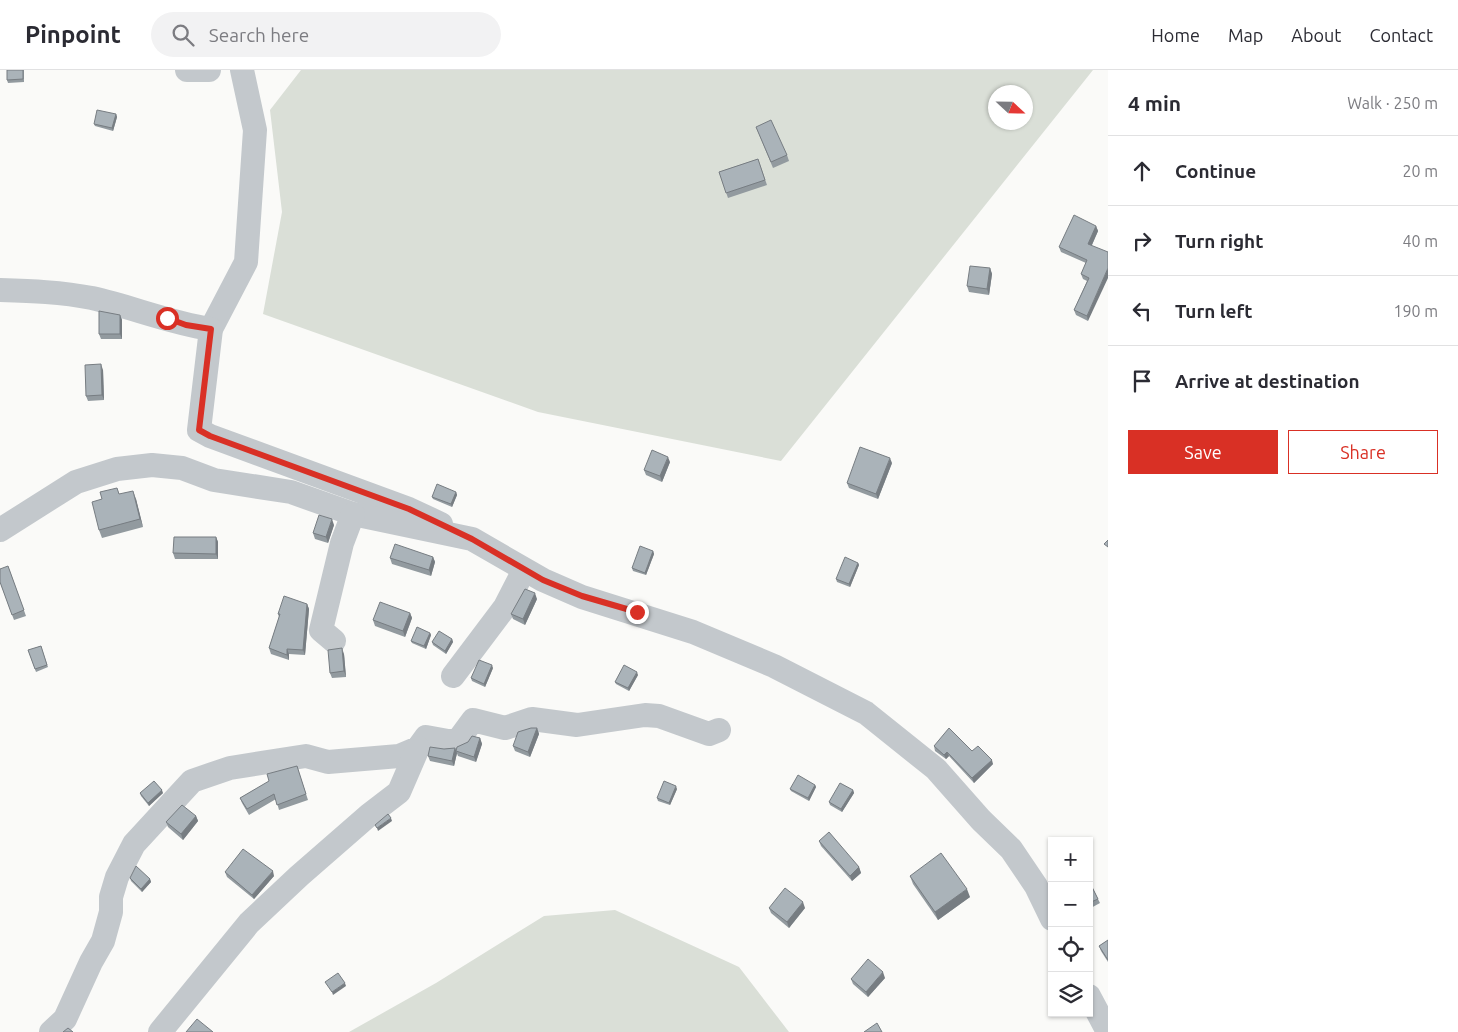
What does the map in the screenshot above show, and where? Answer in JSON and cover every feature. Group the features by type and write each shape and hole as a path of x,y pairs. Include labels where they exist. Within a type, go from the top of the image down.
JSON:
{"street":[{"path":"187,70 209,70"},
{"path":"242,70 254,130 246,262 211,329 199,430 210,436 409,509 472,539 524,570 582,596 693,632 774,666 866,712 936,769 981,820 1011,850 1036,886 1048,911"},
{"path":"0,290 52,292 90,298 186,325 211,329"},
{"path":"0,530 76,482 116,469 152,465 182,468 214,480 291,492 353,514 472,539"},
{"path":"334,640 321,630 342,543 353,514"},
{"path":"452,676 505,607 524,570"},
{"path":"160,1032 249,924 299,876 399,792 418,748 426,737 448,742 459,739 473,720 505,728 532,719 577,725 644,715 659,716 709,734 720,730"},
{"path":"51,1032 65,1019 91,962 103,941 112,912 111,897 117,876 134,844 192,781 230,768 262,762 306,756 328,762 374,759 399,756 418,748"},
{"path":"1093,1004 1108,1032"}],"shaded area":[{"path":"301,70 1093,70 781,461 538,412 263,314 282,212 270,110"},
{"path":"615,910 739,967 789,1032 349,1032 436,983 544,916"}],"building":[{"path":"7,70 23,70 23,79 7,80"},
{"path":"97,110 116,114 112,128 94,124"},
{"path":"771,120 787,155 771,162 756,127"},
{"path":"758,159 765,180 726,193 719,172"},
{"path":"1074,215 1096,226 1088,244 1108,252 1108,268 1087,316 1074,310 1089,278 1081,274 1087,260 1059,247"},
{"path":"970,266 990,268 987,289 967,286"},
{"path":"99,311 120,315 120,334 99,334"},
{"path":"101,364 102,395 86,396 85,365"},
{"path":"860,447 890,458 876,494 847,483"},
{"path":"652,450 668,457 660,476 644,470"},
{"path":"437,484 456,492 451,504 432,497"},
{"path":"117,488 119,494 133,491 140,519 99,530 92,502 102,499 100,492"},
{"path":"319,515 332,519 326,537 313,533"},
{"path":"174,537 216,537 216,554 173,553"},
{"path":"395,544 433,557 429,570 390,558"},
{"path":"640,546 653,551 645,573 632,568"},
{"path":"845,557 858,563 849,584 836,579"},
{"path":"8,566 24,610 12,615 0,582 0,569"},
{"path":"525,589 535,593 523,619 511,614"},
{"path":"284,596 307,604 303,650 287,649 287,655 269,648"},
{"path":"380,602 410,613 403,631 373,620"},
{"path":"417,627 430,633 424,646 411,641"},
{"path":"439,631 452,639 445,651 432,642"},
{"path":"41,646 47,665 35,669 28,650"},
{"path":"342,648 344,671 330,673 328,650"},
{"path":"479,660 492,665 484,684 471,678"},
{"path":"624,665 637,672 628,688 615,682"},
{"path":"537,728 528,752 513,746 518,732"},
{"path":"949,728 972,751 978,746 992,760 972,778 947,752 944,755 934,746"},
{"path":"472,736 480,738 474,757 456,751 457,747 468,742"},
{"path":"430,747 455,748 452,761 428,756"},
{"path":"297,766 306,794 277,805 274,794 247,809 240,798 269,781 267,774"},
{"path":"798,775 815,785 808,798 790,789"},
{"path":"154,781 162,790 148,803 140,793"},
{"path":"664,781 676,786 669,803 657,798"},
{"path":"840,783 853,790 841,809 829,802"},
{"path":"182,805 196,816 181,834 166,822"},
{"path":"388,814 391,818 377,828 375,825"},
{"path":"829,832 859,867 850,876 819,841"},
{"path":"243,849 273,871 252,895 225,872"},
{"path":"941,853 967,889 935,912 910,876"},
{"path":"136,866 150,879 141,889 130,878"},
{"path":"785,888 803,902 787,922 769,908"},
{"path":"1093,889 1098,899 1093,901"},
{"path":"1108,940 1108,960 1099,946"},
{"path":"868,959 883,972 866,992 851,979"},
{"path":"338,973 345,983 332,992 325,982"},
{"path":"197,1019 213,1032 186,1032"},
{"path":"877,1023 882,1032 864,1032"},
{"path":"68,1028 73,1032 63,1032"}],"route":[{"path":"167,318 186,325 211,329 199,430 210,436 340,485 409,509 472,539 543,580 582,596 637,612"}]}
